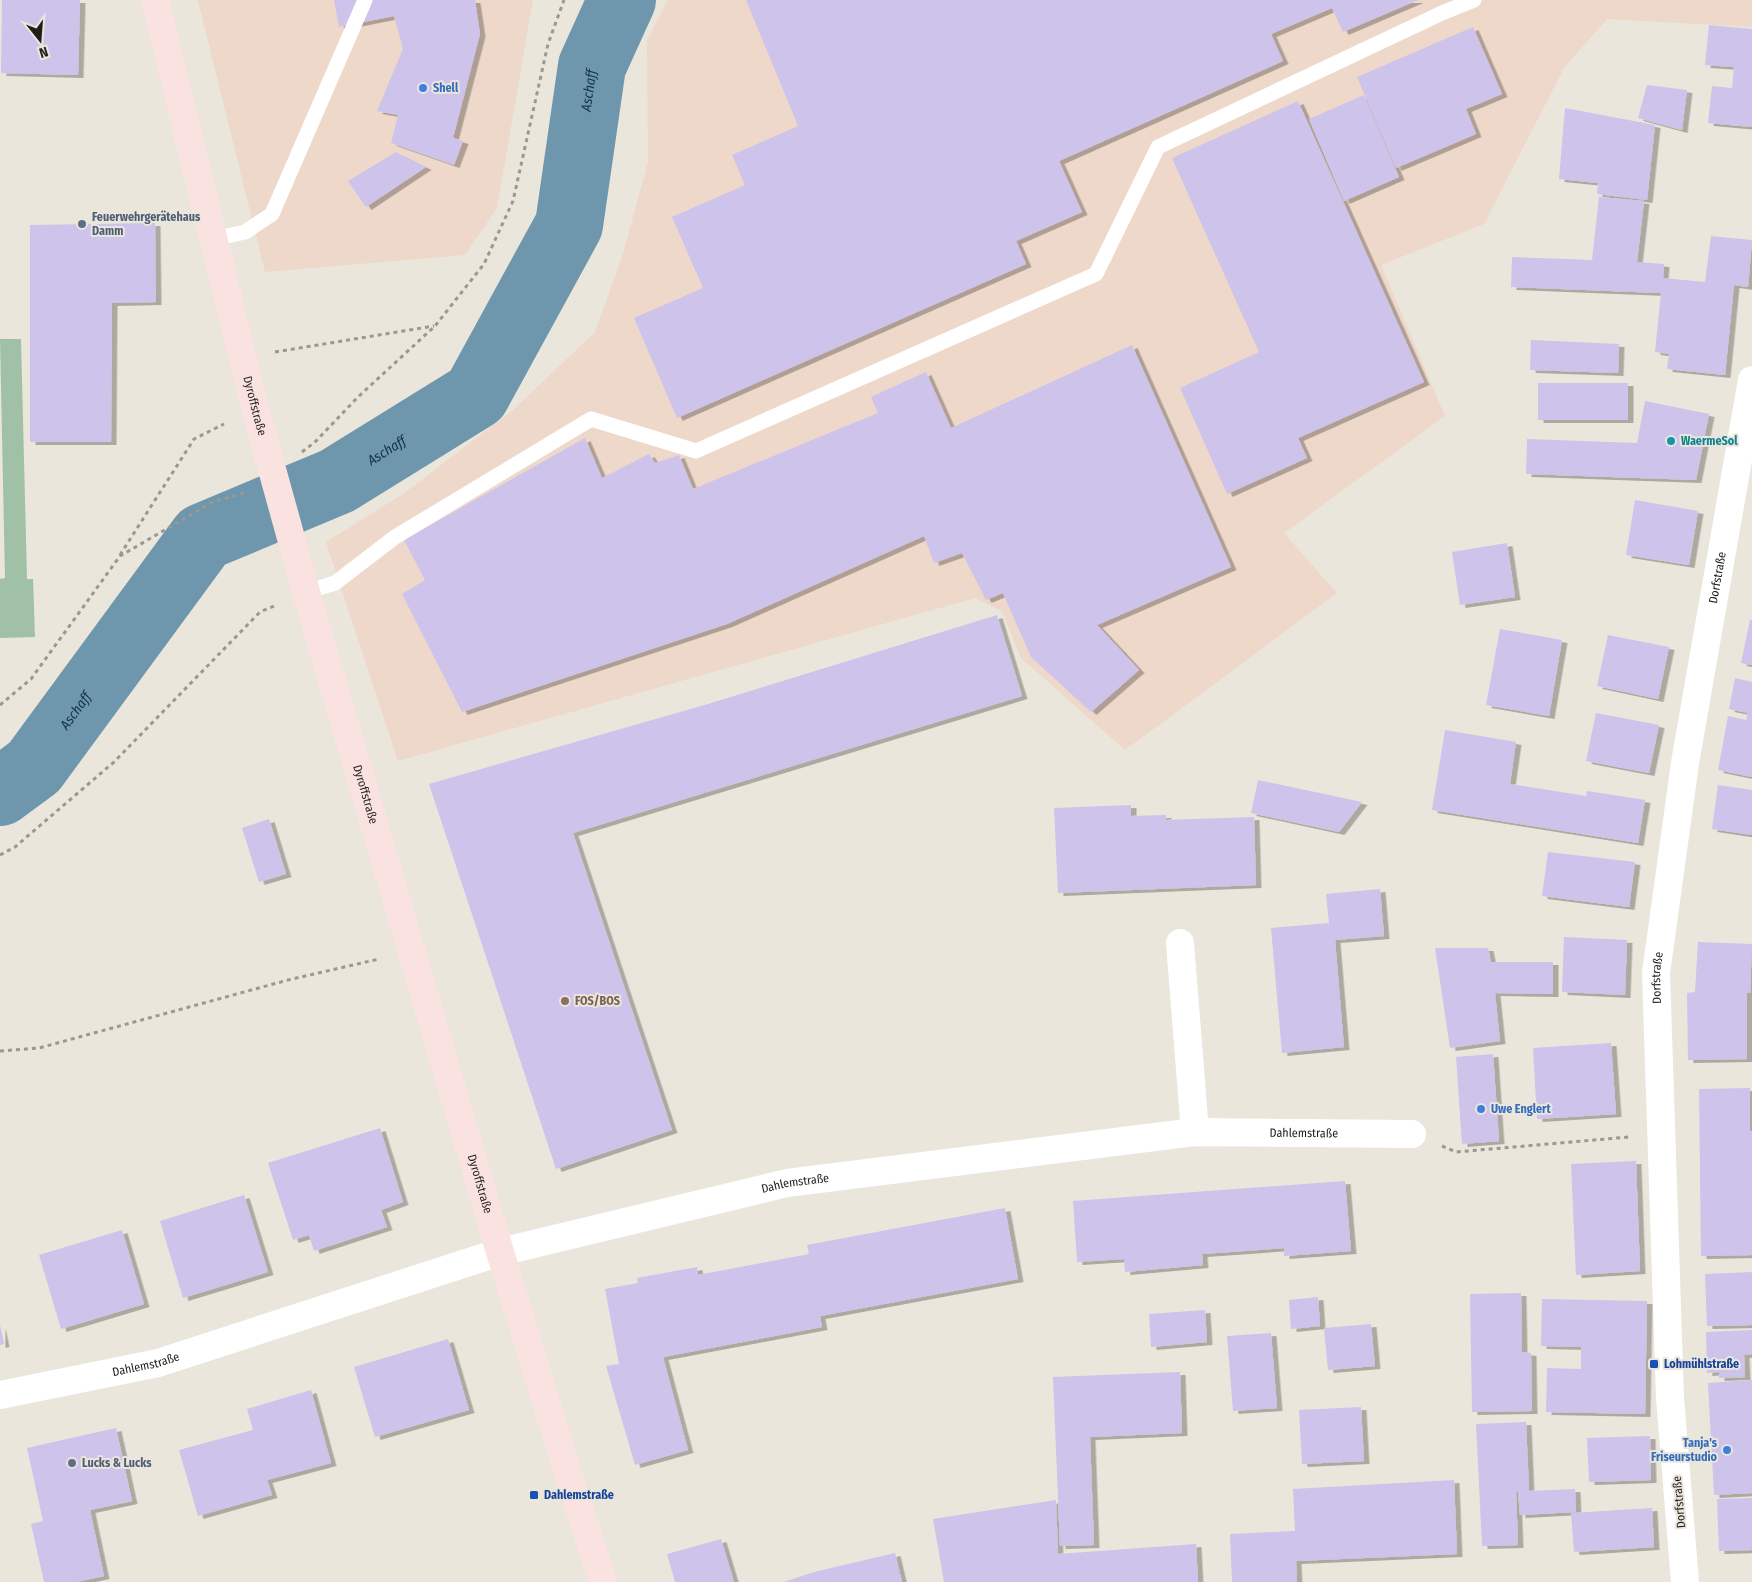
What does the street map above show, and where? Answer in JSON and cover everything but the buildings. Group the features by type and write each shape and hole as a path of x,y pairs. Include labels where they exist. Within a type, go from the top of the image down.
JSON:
{"main road":[{"name":"Dyroffstraße","path":"155,0 242,358 306,592 500,1252 603,1582"}],"street":[{"name":"Dorfstraße","path":"1685,1582 1670,1398 1656,974 1685,763 1752,380"},
{"path":"1180,943 1196,1132"},
{"name":"Dahlemstraße","path":"0,1395 158,1364 500,1252 788,1183 1196,1132 1412,1134"}],"lane":[{"path":"214,240 245,232 272,214 365,0"},
{"path":"306,592 334,583 395,537 591,418 696,451 1096,274 1158,147 1442,13 1474,0"}],"path":[{"path":"295,457 316,441 358,397 435,326 484,264 513,202 548,44 564,0"},
{"path":"242,358 435,326"},
{"path":"0,705 31,679 120,556 194,440 255,408"},
{"path":"120,556 212,502 245,493"},
{"path":"0,855 14,847 114,762 260,612 306,592"},
{"path":"0,1051 39,1048 288,980 412,952"},
{"path":"1412,1134 1456,1152 1661,1134"}],"shaded area":[{"path":"198,0 533,0 497,208 465,255 265,272"},
{"path":"668,0 1752,0 1752,27 1607,19 1564,68 1484,224 1381,265 1445,416 1284,533 1337,593 1125,750 1021,658 1002,611 975,598 398,761 326,542 403,494 512,411 595,332 622,257 648,162 647,41"}],"green space":[{"path":"0,339 21,339 27,579 33,579 35,637 0,638 0,579 5,578"}],"waterway":[{"name":"Aschaff","path":"0,792 34,767 203,537 337,481 476,395 569,225 592,66 622,0"}],"place":[{"name":"Shell","path":"423,88"},
{"name":"Feuerwehrgerätehaus Damm","path":"82,224"},
{"name":"WaermeSol","path":"1671,441"},
{"name":"FOS/BOS","path":"565,1001"},
{"name":"Uwe Englert","path":"1481,1109"},
{"name":"Lohmühlstraße","path":"1654,1364"},
{"name":"Tanja's Friseurstudio","path":"1727,1450"},
{"name":"Lucks & Lucks","path":"72,1463"},
{"name":"Dahlemstraße","path":"534,1495"}]}
